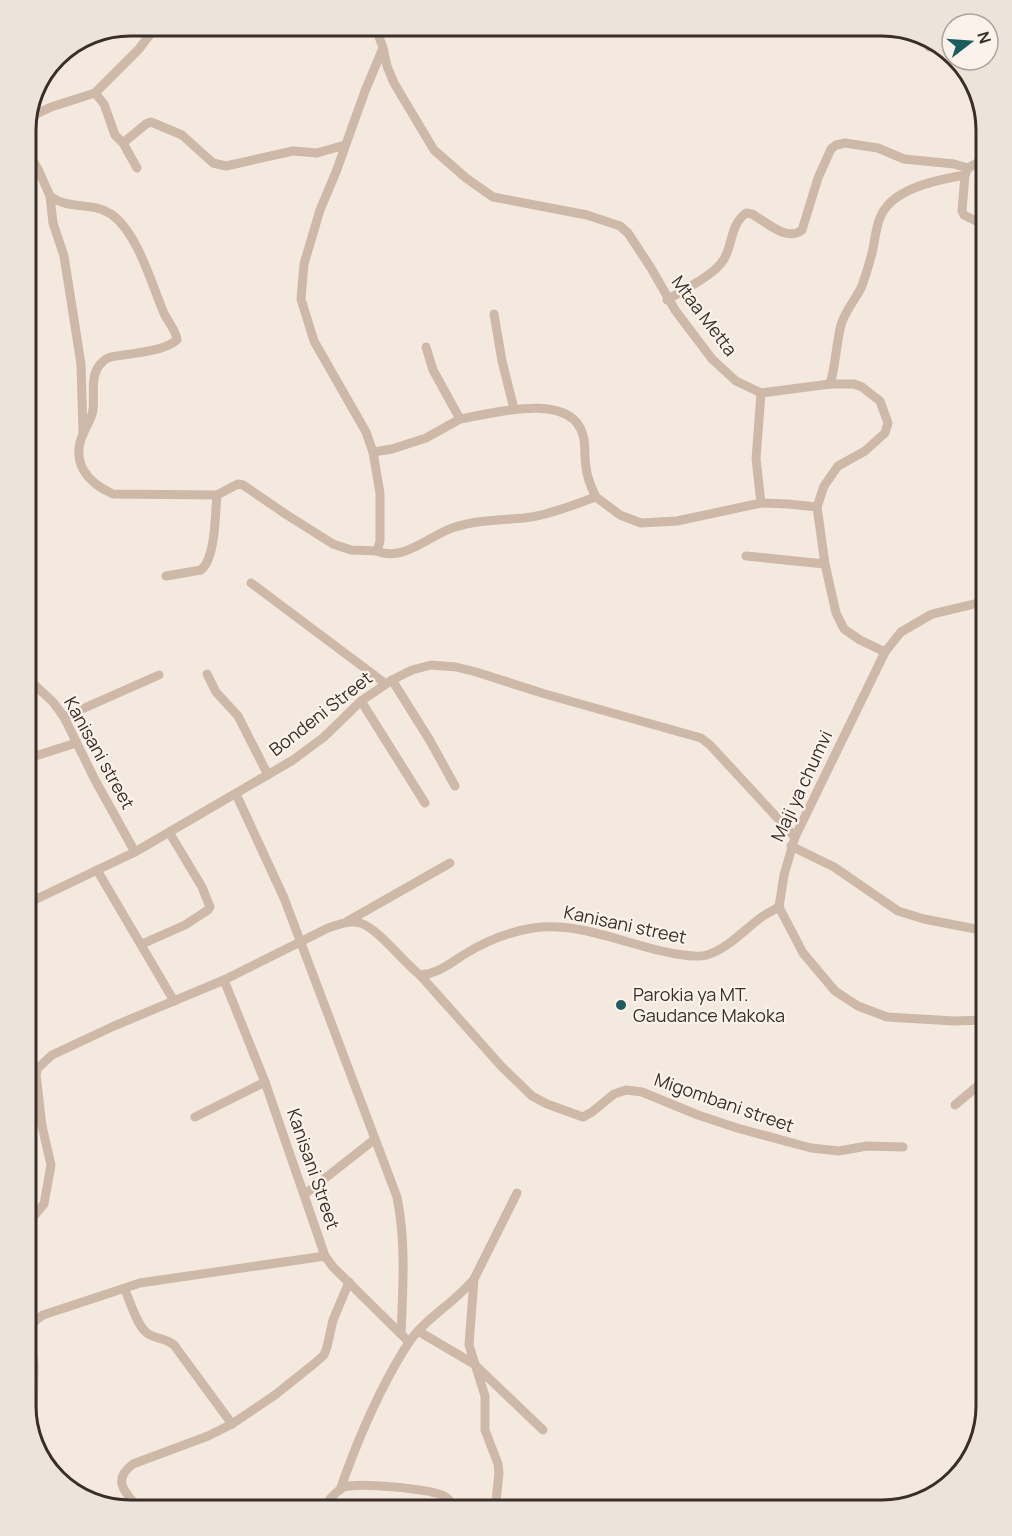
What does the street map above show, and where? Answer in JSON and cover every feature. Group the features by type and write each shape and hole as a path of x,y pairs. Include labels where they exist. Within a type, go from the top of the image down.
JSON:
{"street":[{"path":"38,113 95,93 131,58 149,36"},
{"name":"Mtaa Metta","path":"379,36 394,83 434,150 466,178 493,197 587,215 620,226 628,233 651,268 667,300 712,359 736,381 761,393"},
{"path":"377,552 380,541 380,492 373,452 366,432 314,341 301,299 304,264 320,210 383,48"},
{"path":"95,93 104,104 115,135 123,143 137,168"},
{"path":"123,143 151,122 182,135 213,163 226,166 293,151 317,153 345,145"},
{"path":"667,300 709,273 725,258 734,228 746,213 788,234 797,234 802,230 818,178 831,149 836,145 845,143 878,147 903,159 954,164 967,172"},
{"path":"36,166 50,196 53,224 64,256 81,364 83,433 79,453 81,467 86,476 104,490 113,494 216,495 231,487 243,485 333,544 351,550 390,554 405,551 455,527 527,517 597,497"},
{"path":"830,384 842,322 860,288 872,256 876,232 887,205 898,197 930,182 967,172 976,166"},
{"path":"967,172 962,211 964,215 976,221"},
{"path":"50,196 60,204 95,207 111,214 127,230 151,279 164,313 176,333 177,340 162,348 104,360 94,374 93,412 83,433"},
{"path":"494,314 502,361 514,409"},
{"path":"426,347 433,370 460,419"},
{"path":"760,503 756,459 761,393 830,384 855,384 872,393 880,401 888,423 885,433 878,442 838,466 824,486 817,507 825,564 836,613 844,629 885,652"},
{"path":"373,452 392,449 426,438 460,419 538,407 569,416 578,423 584,436 588,479 597,497 620,515 641,523 677,521 760,503 817,507"},
{"path":"166,576 201,570 206,567 211,553 216,495"},
{"path":"746,556 825,564"},
{"path":"251,583 389,682 429,739 455,786"},
{"name":"Maji ya chumvi","path":"779,908 784,875 793,841 885,652 901,632 932,614 976,604"},
{"name":"Bondeni Street","path":"36,899 135,852 268,775 324,737 361,701 412,670 430,665 456,667 700,738 716,750 793,841"},
{"path":"207,674 216,692 238,716 268,775"},
{"path":"64,717 159,675"},
{"name":"Kanisani street","path":"36,686 53,702 64,717 135,852"},
{"path":"361,701 425,803"},
{"path":"36,756 76,743"},
{"path":"236,794 284,898 397,1197 401,1217 403,1284 401,1334"},
{"path":"142,944 185,925 210,907 202,887 169,832"},
{"path":"793,841 898,911 924,919 976,929"},
{"path":"36,1213 44,1203 51,1165 42,1126 36,1074 38,1068 52,1055 224,980 328,928 346,922 450,863"},
{"path":"97,870 174,1001"},
{"path":"779,908 802,953 835,991 858,1006 887,1017 976,1020"},
{"name":"Kanisani street","path":"420,975 431,974 498,937 537,927 555,927 594,933 663,951 704,956 728,945 760,918 779,908"},
{"path":"346,922 360,922 374,930 420,975"},
{"name":"Migombani street","path":"420,975 502,1067 532,1096 560,1109 583,1117 614,1094 626,1090 642,1092 737,1128 811,1148 838,1151 867,1146 903,1147"},
{"name":"Kanisani Street","path":"224,980 265,1082 325,1256 333,1268 409,1342"},
{"path":"195,1117 265,1082"},
{"path":"955,1105 976,1088"},
{"path":"305,1194 375,1139"},
{"path":"330,1500 340,1490 358,1439 375,1402 409,1342 474,1279 517,1193"},
{"path":"36,1320 43,1315 141,1284 325,1256"},
{"path":"474,1279 469,1345 484,1396 485,1430 498,1464 496,1500"},
{"path":"132,1500 122,1486 122,1475 126,1469 133,1464 208,1436 232,1424 275,1395 324,1355 333,1320 349,1282"},
{"path":"125,1290 141,1327 146,1332 168,1340 174,1345 232,1424"},
{"path":"418,1331 474,1364 543,1430"},
{"path":"340,1490 359,1485 407,1488 442,1495 447,1500"}],"place":[{"name":"Parokia ya MT. Gaudance Makoka","path":"621,1005"}]}
